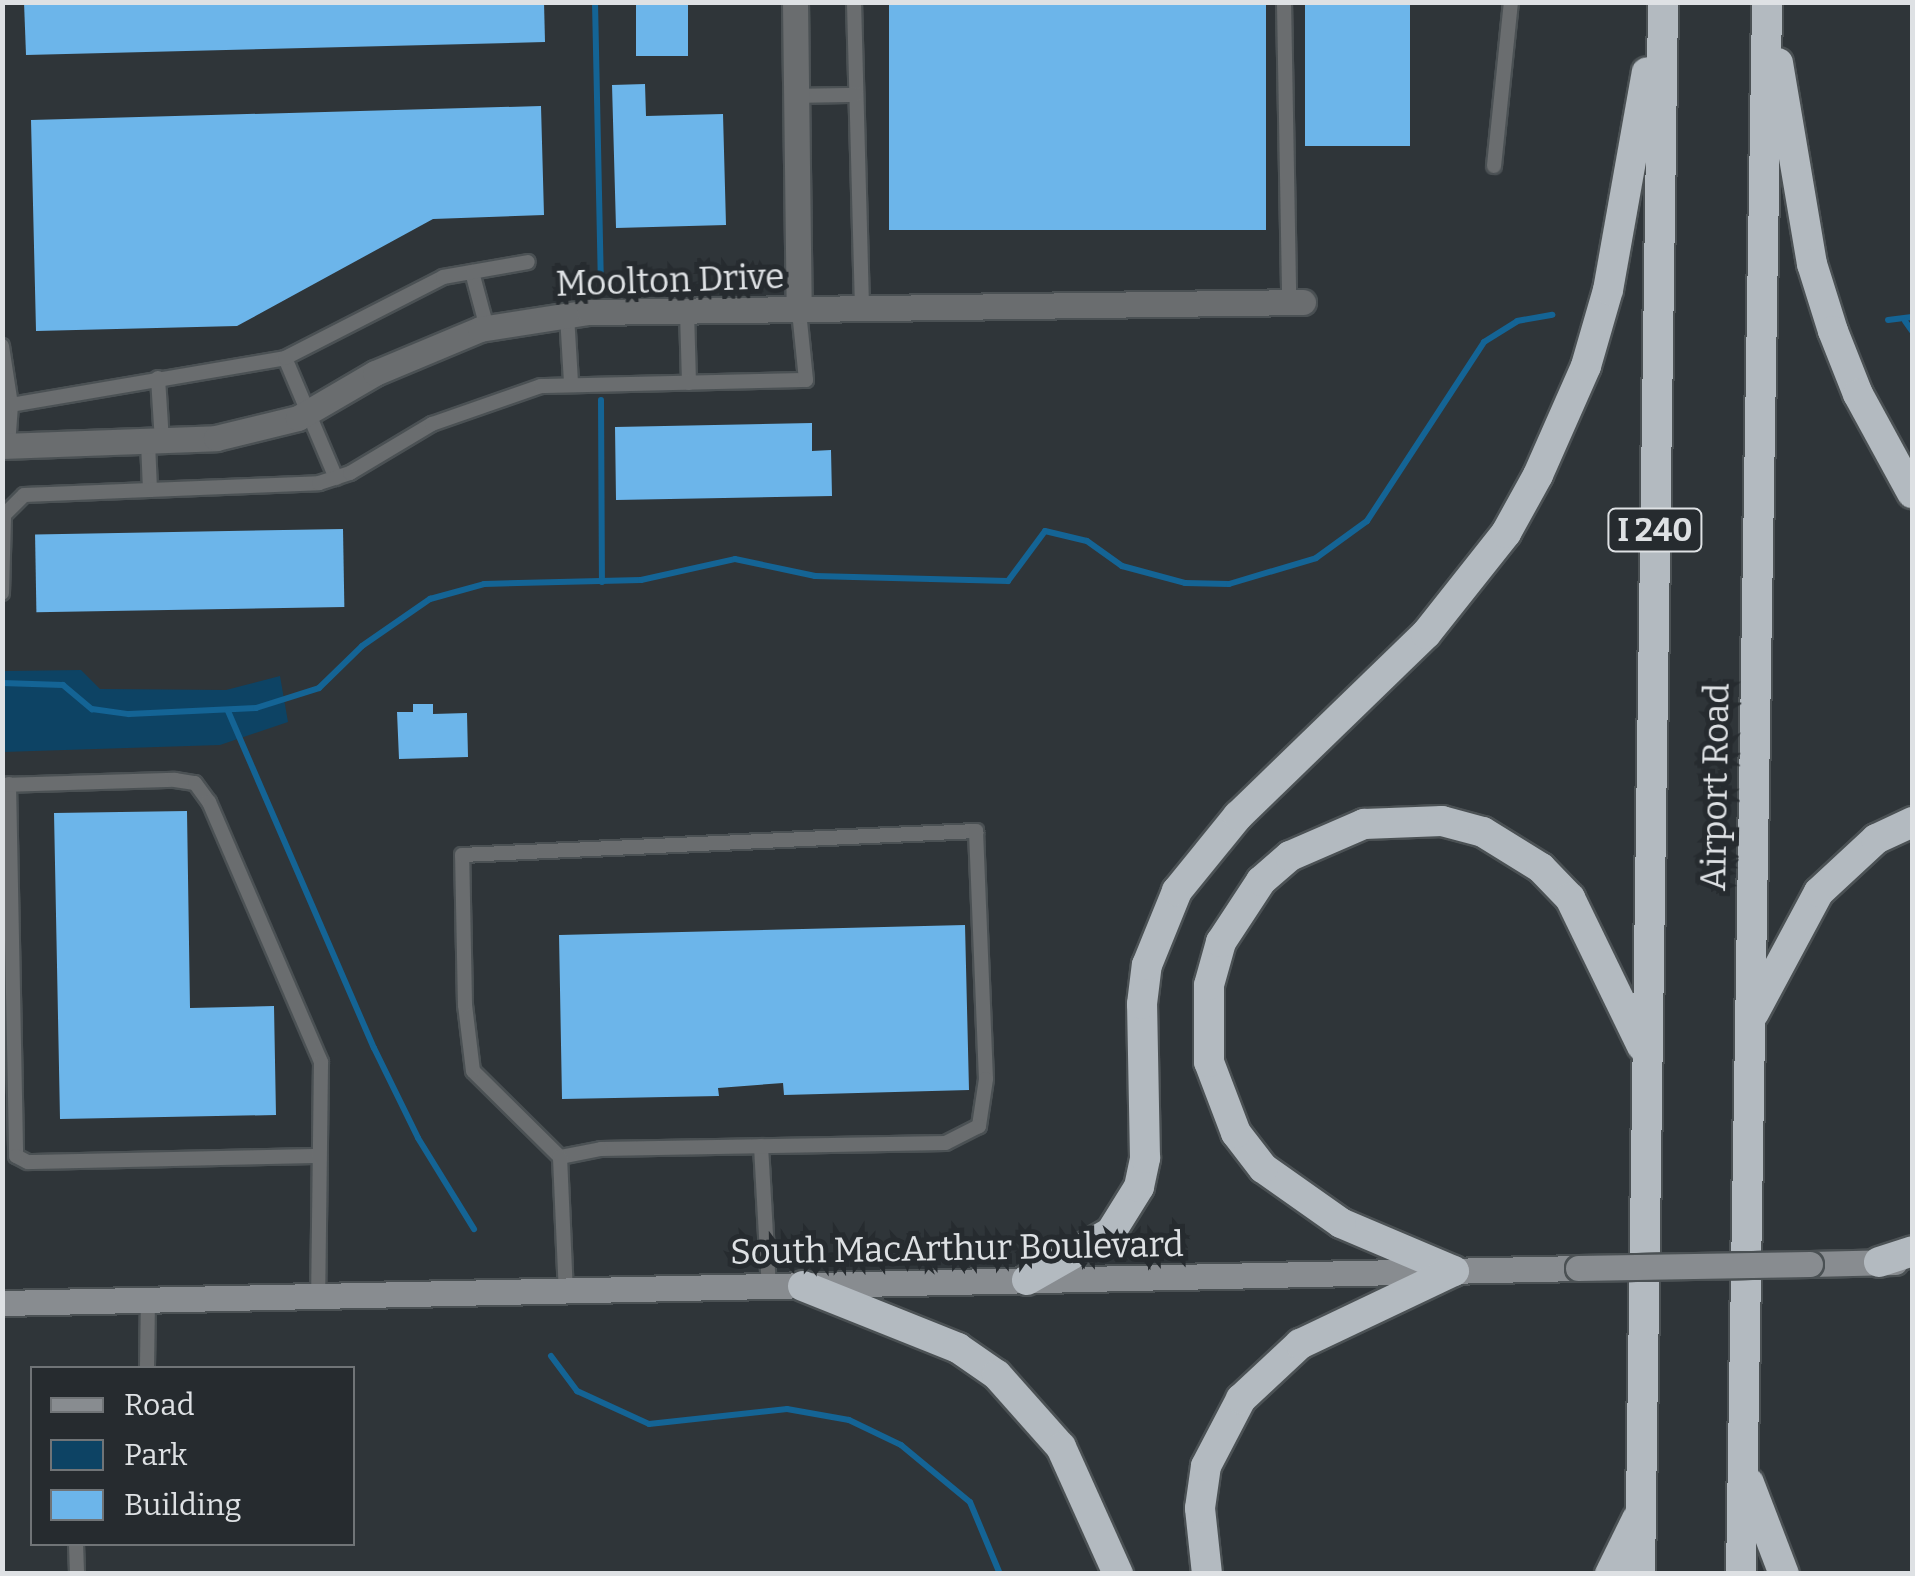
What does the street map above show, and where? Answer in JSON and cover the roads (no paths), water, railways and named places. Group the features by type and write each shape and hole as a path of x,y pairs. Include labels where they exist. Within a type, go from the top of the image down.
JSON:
{"highway":[{"name":"Airport Road","path":"1640,1574 1661,2"},
{"path":"1027,1280 1111,1232 1139,1187 1145,1158 1142,1004 1147,965 1177,891 1238,816 1426,634 1506,533 1538,476 1586,366 1608,290 1661,2"},
{"name":"Airport Road","path":"1741,1574 1766,4"},
{"path":"1766,4 1812,264 1858,394 1912,493"},
{"path":"1454,1271 1341,1223 1263,1168 1236,1132 1209,1062 1209,985 1221,942 1260,881 1290,856 1364,824 1442,821 1482,832 1540,868 1570,898 1647,1058"},
{"path":"1748,1024 1796,925 1819,892 1876,839 1912,822"},
{"path":"1879,1262 1912,1251"},
{"path":"1879,1262 1912,1271"},
{"path":"1207,1574 1200,1508 1206,1466 1241,1399 1300,1344 1454,1271"},
{"path":"803,1286 958,1348 998,1375 1061,1446 1118,1574"},
{"path":"1742,1466 1784,1574"},
{"path":"1610,1574 1640,1511"}],"main road":[{"name":"South MacArthur Boulevard","path":"2,1303 1912,1261"}],"street":[{"path":"795,2 798,311"},
{"name":"Moolton Drive","path":"5,446 216,438 308,412 375,373 487,328 567,315 1296,302"}],"lane":[{"path":"854,2 862,310"},
{"path":"1284,2 1296,302"},
{"path":"1494,166 1511,2"},
{"path":"796,96 856,94"},
{"path":"11,405 285,358 443,277 528,262"},
{"path":"472,272 487,328"},
{"path":"687,311 689,383"},
{"path":"2,592 4,515 12,501 150,490 298,487 336,478 487,401 570,382 806,380 798,311"},
{"path":"567,315 570,382"},
{"path":"2,346 11,405 5,446"},
{"path":"285,358 336,478"},
{"path":"150,490 158,378"},
{"path":"318,1298 321,1062 209,802 195,784 6,784 16,1156 28,1162 319,1156"},
{"path":"560,1156 601,1148 946,1144 979,1126 986,1079 976,831 462,854 465,1004 473,1071 560,1156 566,1292"},
{"path":"760,1146 768,1287"},
{"path":"147,1366 148,1298"},
{"path":"76,1546 77,1574"}],"waterway":[{"path":"595,2 601,291"},
{"path":"2,683 63,685 92,709 129,714 256,708 319,688 362,646 430,599 484,584 641,580 735,559 815,576 1008,581 1045,531 1087,541 1122,566 1185,583 1229,584 1316,558 1367,521 1484,342 1517,321 1552,315"},
{"path":"1888,320 1912,317"},
{"path":"1905,321 1912,331"},
{"path":"601,400 602,582"},
{"path":"228,711 374,1048 418,1138 474,1229"},
{"path":"551,1356 577,1391 649,1424 787,1409 849,1420 901,1445 970,1502 1000,1574"}]}
